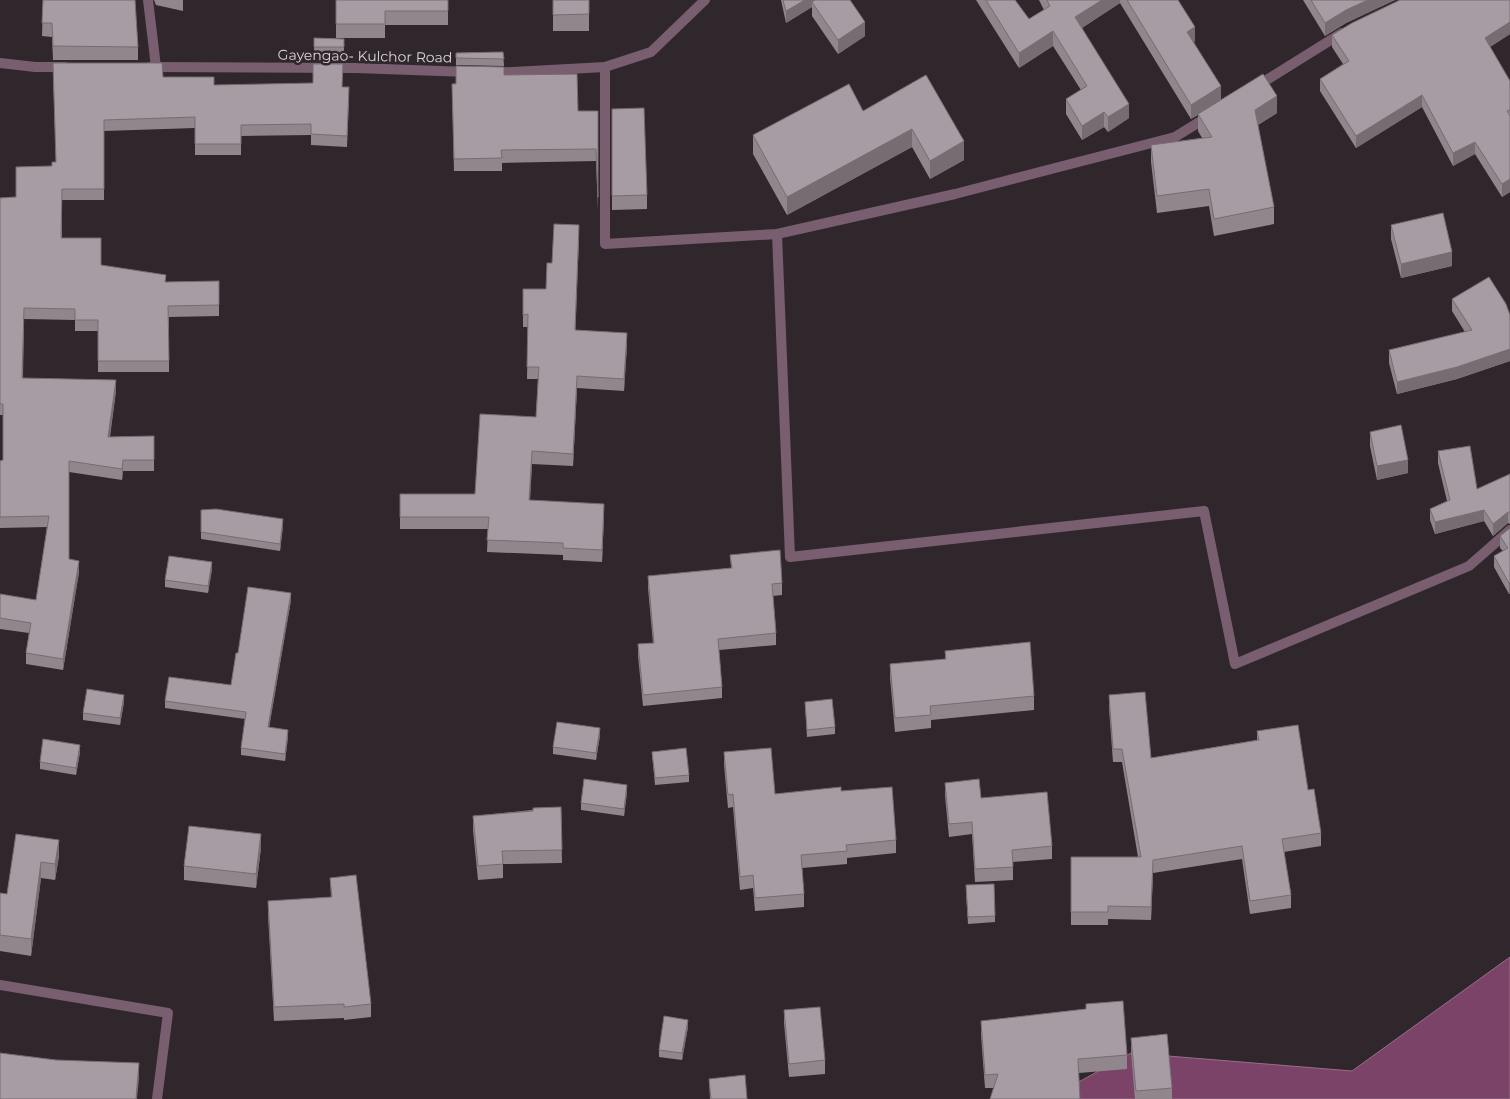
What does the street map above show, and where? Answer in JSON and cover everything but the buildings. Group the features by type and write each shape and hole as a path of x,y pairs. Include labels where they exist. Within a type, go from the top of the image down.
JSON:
{"street":[{"path":"148,0 156,66"},
{"name":"Gayengao- Kulchor Road","path":"137,67 356,68 502,73 605,68 651,52 705,0"},
{"path":"1247,92 1349,29"},
{"path":"0,63 35,67 72,67"},
{"path":"605,68 605,244 777,234 955,194 1175,137 1215,112"},
{"path":"777,234 790,557 1204,511 1235,664 1468,566 1510,530"},
{"path":"0,985 168,1013 157,1099"}],"shaded area":[{"path":"1510,957 1510,1099 1048,1099 1131,1053 1352,1071"}]}
